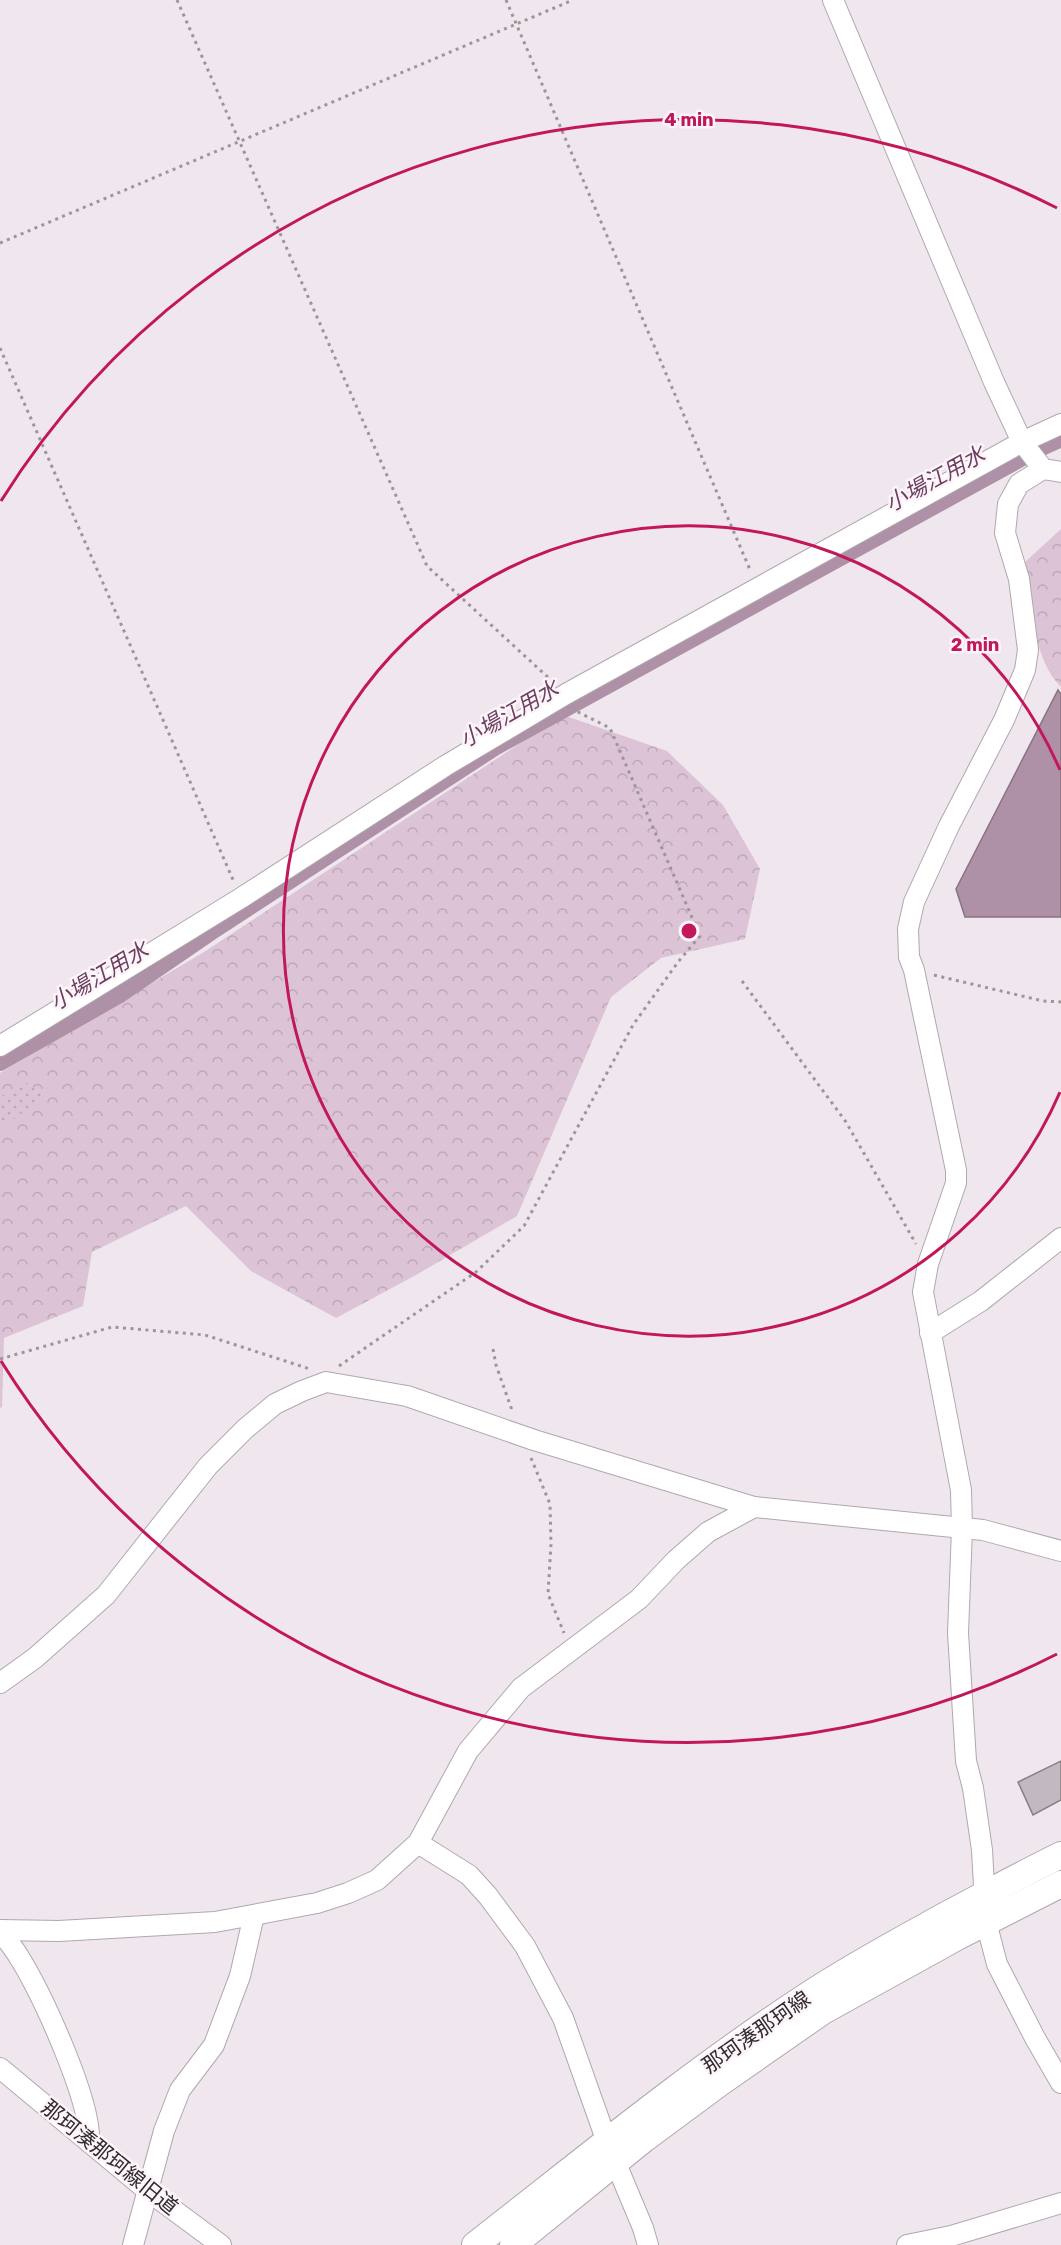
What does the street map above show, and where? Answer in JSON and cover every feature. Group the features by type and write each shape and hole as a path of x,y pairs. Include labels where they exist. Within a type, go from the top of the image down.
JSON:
{"main road":[{"name":"那珂湊那珂線","path":"513,2245 611,2152 755,2031 811,1993 892,1945 1061,1855"},
{"name":"那珂湊那珂線","path":"475,2245 611,2152 721,2082 823,2011 1061,1884"}],"street":[{"path":"832,0 993,382 1037,457"},
{"path":"1061,424 1019,483 1008,504 1005,533 1019,579 1028,650 1025,670 1004,720 949,826 914,902 908,929 909,957 914,970 956,1170 956,1183 928,1264 923,1292 961,1490 962,1529 958,1634 966,1761 973,1788 986,1894 986,1922 997,1964 1061,2084"},
{"path":"0,1046 241,898 445,766 570,702 758,588 1037,457"},
{"path":"930,1333 981,1301 1061,1238"},
{"path":"0,1683 35,1658 106,1595 208,1466 244,1429 275,1404 326,1378 406,1396 522,1436 754,1507 983,1530 1061,1551"},
{"path":"0,1930 59,1931 215,1922 317,1903 377,1880 418,1843 468,1751 521,1688 639,1599 676,1560 708,1532 754,1507"},
{"path":"418,1843 469,1875 488,1896 525,1947 562,2018 648,2245"},
{"path":"134,2245 164,2131 180,2090 214,2045 240,1976 254,1916"},
{"path":"0,1930 19,1956 52,2022 76,2081 90,2130 89,2142"},
{"name":"那珂湊那珂線旧道","path":"0,2068 148,2191 221,2245"},
{"path":"907,2245 951,2236 1061,2203"}],"path":[{"path":"0,1359 112,1327 205,1335 326,1378 476,1272 524,1226 633,1025 678,962 700,936 610,728 570,702 427,566 177,0"},
{"path":"506,0 758,588"},
{"path":"0,243 573,0"},
{"path":"0,348 241,898"},
{"path":"914,970 1042,1001 1061,1002"},
{"path":"742,981 846,1122 928,1264"},
{"path":"493,1349 496,1365 522,1436 550,1504 551,1544 548,1594 571,1649"}],"green space":[{"path":"1061,529 1061,687 1051,675 1038,645 1025,562"},
{"path":"563,715 667,751 723,805 760,869 745,939 661,958 611,997 517,1216 416,1275 336,1318 251,1271 186,1206 92,1252 83,1306 4,1338 2,1407 0,1408 0,1073 204,952"},
{"path":"25,1082 45,1095 0,1130 0,1097"}],"shaded area":[{"path":"1058,690 1061,694 1061,917 965,917 956,889"}],"building":[{"path":"1061,1761 1061,1800 1033,1815 1018,1782"}],"waterway":[{"name":"小場江用水","path":"0,1062 118,995 210,932 496,746 1037,449 1061,438"}]}
